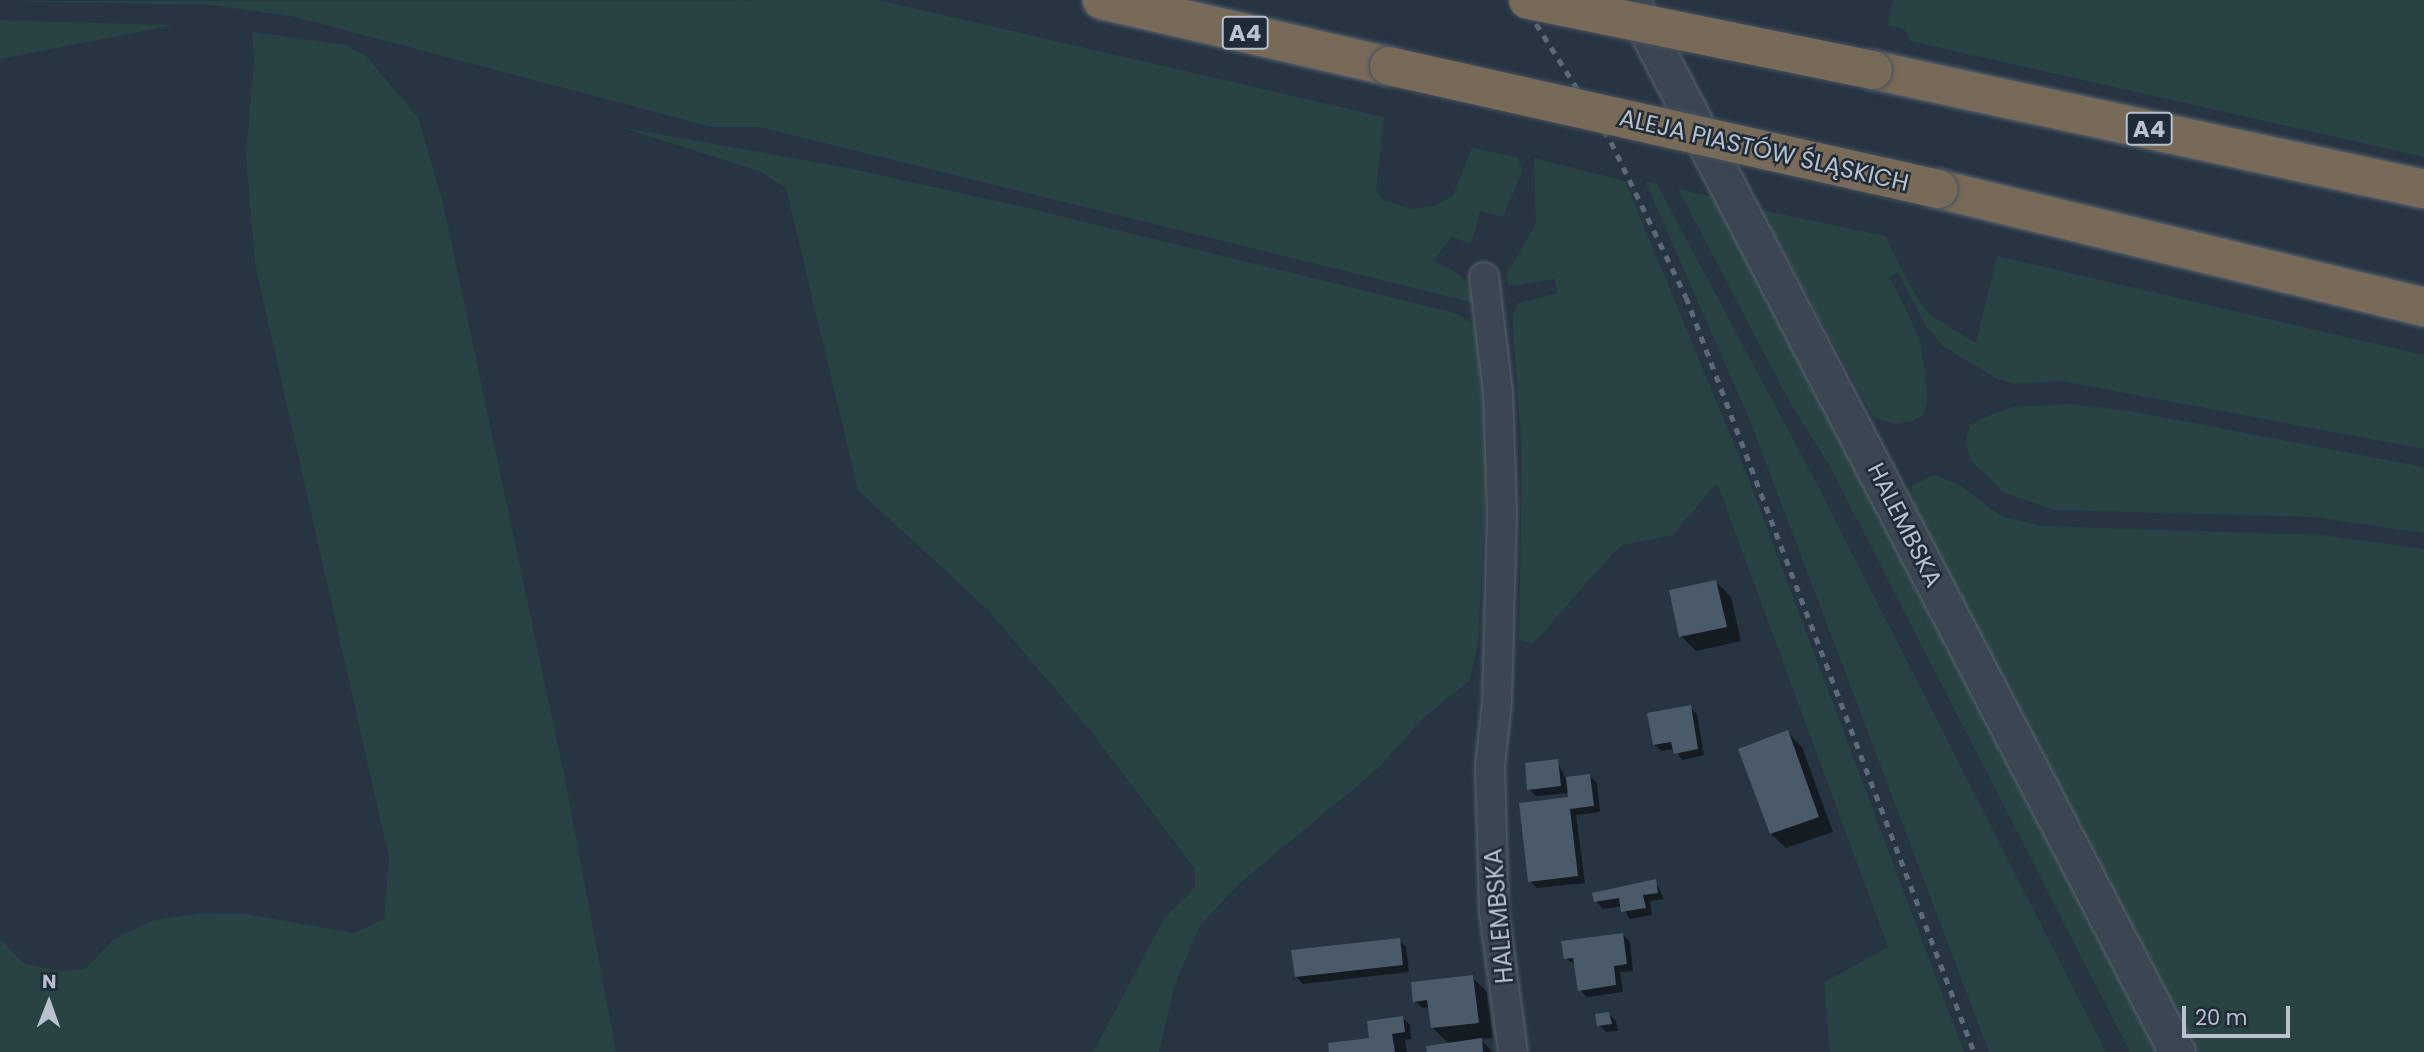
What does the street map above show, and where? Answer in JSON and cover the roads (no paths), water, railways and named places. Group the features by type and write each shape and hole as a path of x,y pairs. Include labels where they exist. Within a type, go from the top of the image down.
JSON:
{"highway":[{"name":"ALEJA PIASTÓW ŚLĄSKICH","path":"1102,0 1938,189 2424,307"},
{"name":"A4","path":"1528,0 1873,70 2424,189"}],"street":[{"name":"HALEMBSKA","path":"1631,0 2177,1052"},
{"name":"HALEMBSKA","path":"1484,277 1498,392 1502,511 1497,701 1490,767 1494,912 1513,1052"}],"railway":[{"path":"1521,0 1611,142 1686,297 1974,1052"}]}
